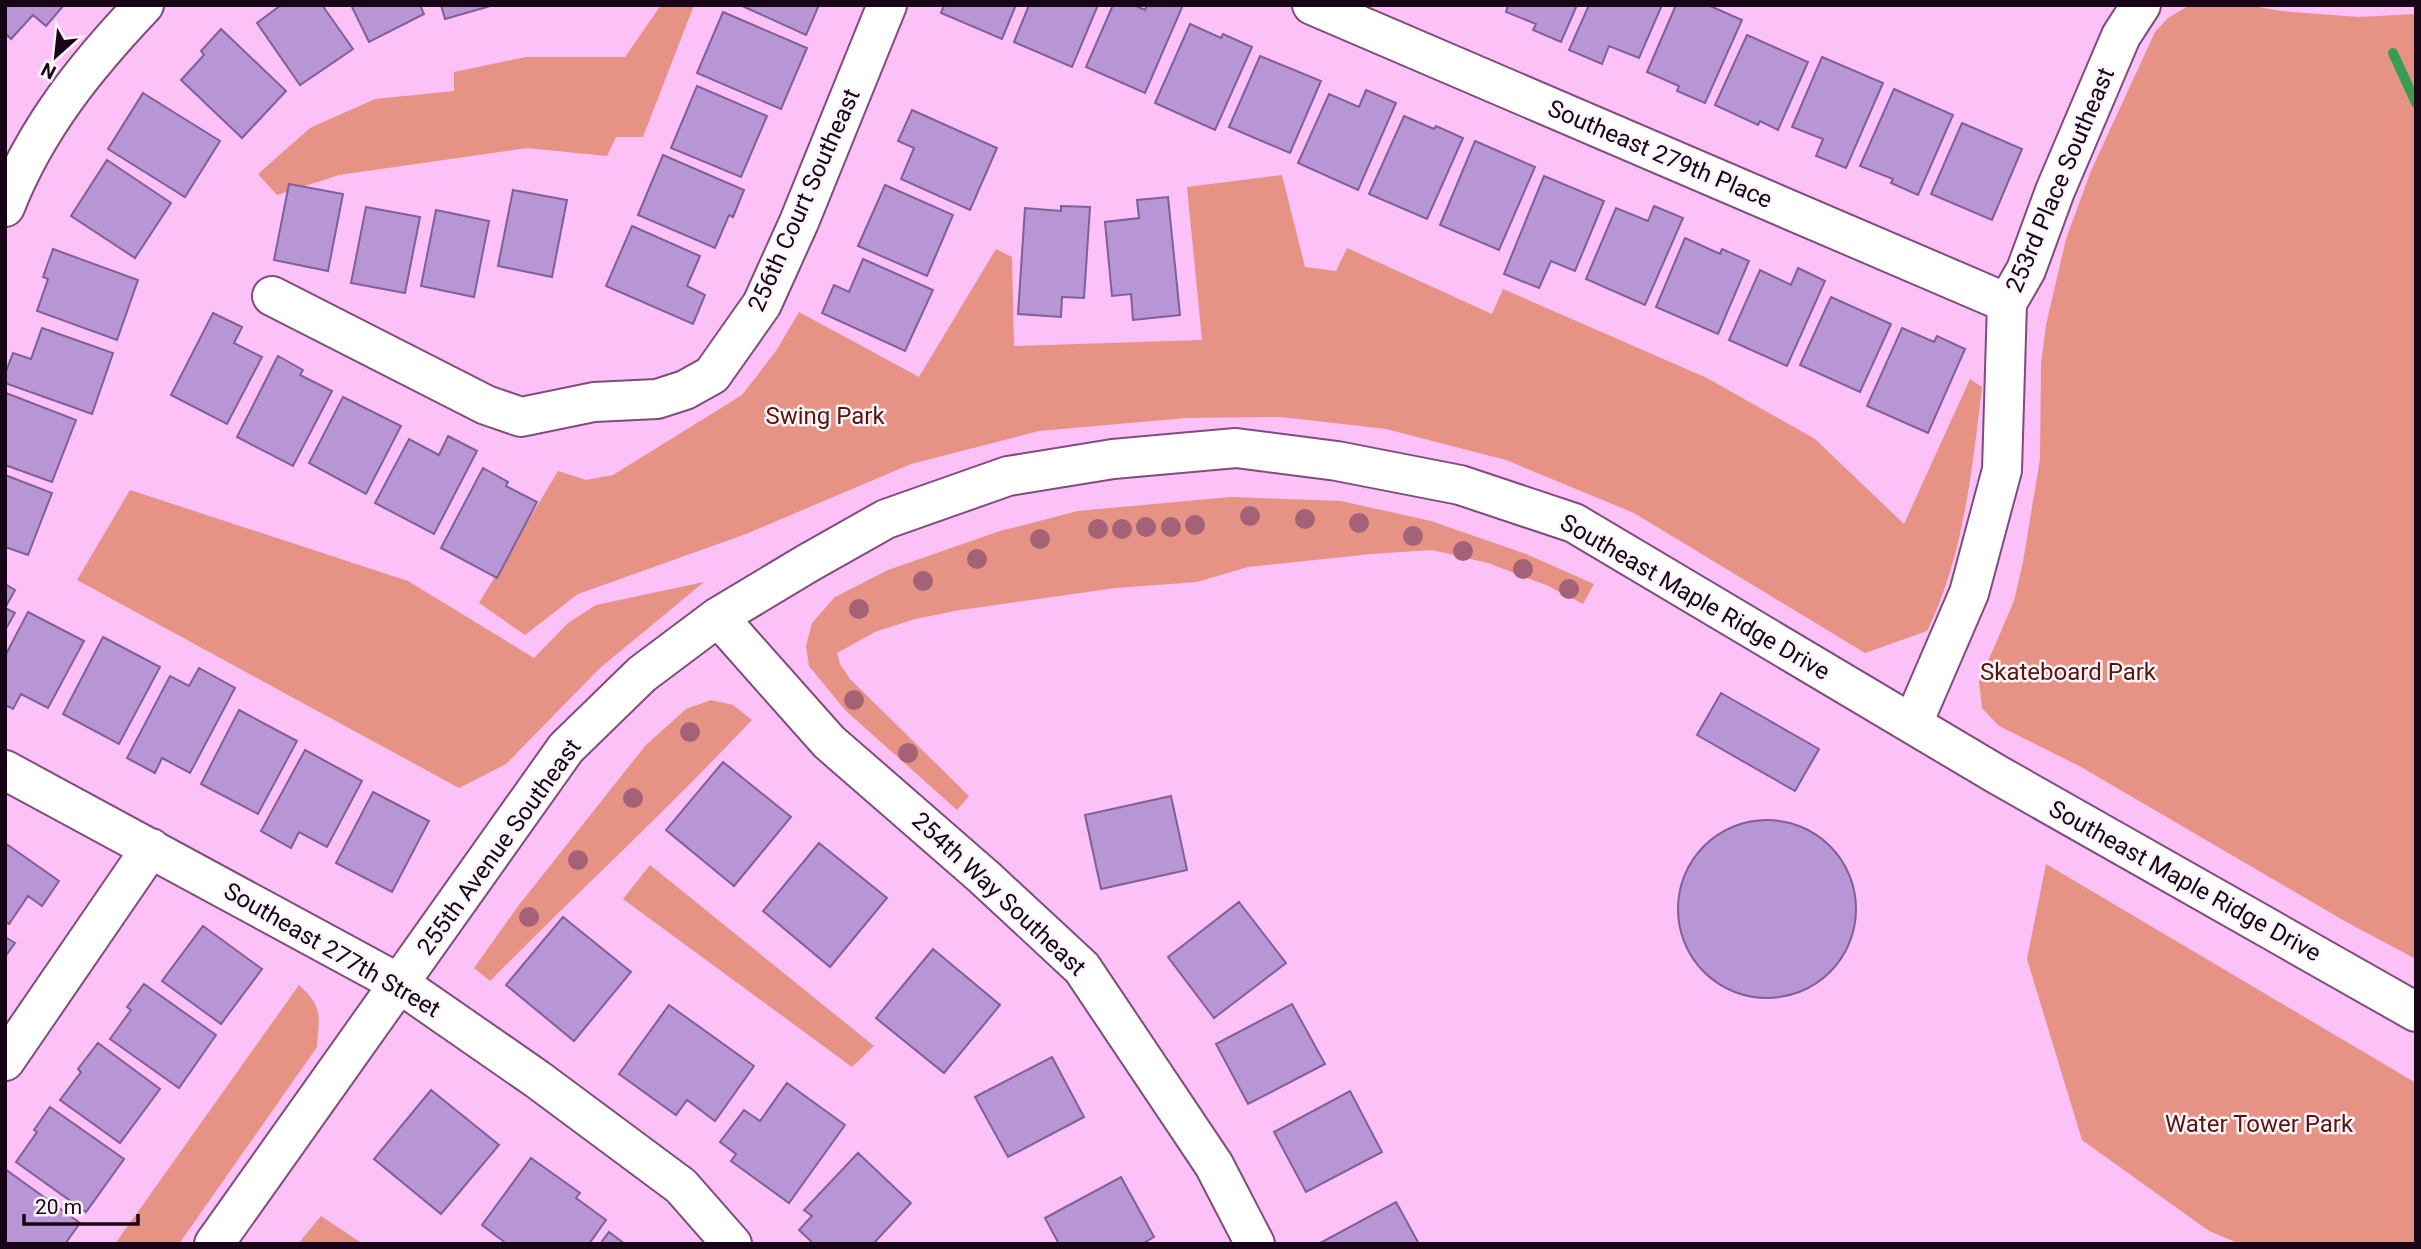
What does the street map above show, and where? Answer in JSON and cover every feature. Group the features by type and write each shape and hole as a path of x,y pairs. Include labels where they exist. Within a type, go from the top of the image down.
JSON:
{"street":[{"path":"5,207 14,185 50,120 97,55 144,5"},
{"name":"256th Court Southeast","path":"272,296 486,405 521,416 594,402 657,399 685,390 712,374 762,304 799,222 887,5"},
{"name":"Southeast 279th Place","path":"1312,5 2007,303"},
{"name":"253rd Place Southeast","path":"1913,723 1969,593 2001,470 2007,303 2026,270 2055,191 2121,36 2141,6"},
{"name":"Southeast Maple Ridge Drive","path":"718,617 886,519 1008,476 1113,459 1236,447 1337,461 1460,485 1574,523 1998,775 2416,1012"},
{"name":"255th Avenue Southeast","path":"214,1244 566,748 642,674 718,617"},
{"name":"254th Way Southeast","path":"718,617 830,742 984,877 1082,968 1214,1165 1255,1244"},
{"name":"Southeast 277th Street","path":"5,770 400,984 537,1079 681,1186 732,1244"},
{"path":"5,1061 151,848"}],"green space":[{"path":"661,5 694,5 643,137 616,137 607,156 527,148 339,175 277,195 258,174 310,128 375,99 454,91 454,72 526,57 625,57"},
{"name":"Skateboard Park","path":"2190,5 2247,5 2281,11 2359,17 2416,14 2416,959 2348,923 2081,767 1999,726 1982,708 1979,682 2014,601 2023,562 2040,459 2041,364 2046,325 2066,239 2091,171 2155,32 2168,18"},
{"name":"Swing Park","path":"1282,175 1305,267 1336,271 1347,248 1492,314 1503,289 1707,378 1815,439 1904,524 1970,379 1982,387 1965,512 1950,572 1927,631 1865,653 1634,513 1506,460 1386,429 1281,417 1186,418 1039,431 911,464 746,534 578,594 525,635 479,603 558,471 586,480 613,475 742,395 776,351 799,312 919,377 996,249 1012,257 1014,346 1202,340 1187,187"},
{"path":"130,490 408,581 534,658 568,623 596,605 704,582 600,668 506,764 459,788 77,580"},
{"path":"1231,497 1341,501 1431,521 1526,554 1594,584 1583,604 1546,585 1488,563 1432,550 1371,554 1248,567 1197,582 1116,588 960,610 915,619 875,632 837,653 840,664 850,679 969,796 957,810 845,710 809,666 806,646 812,623 835,597 888,570 1000,531 1078,511"},
{"path":"711,700 733,705 752,720 490,981 474,968 519,905 645,746 686,709"},
{"name":"Water Tower Park","path":"2046,864 2416,1083 2416,1244 2240,1244 2209,1231 2082,1140 2027,959"},
{"path":"650,865 874,1046 852,1067 623,899"},
{"path":"299,985 313,1000 318,1013 317,1047 179,1244 115,1244"},
{"path":"321,1216 363,1244 298,1244"}],"building":[{"path":"5,5 64,5 46,26 33,15 11,39 5,33"},
{"path":"281,5 322,5 353,49 300,85 257,23"},
{"path":"351,5 420,5 424,14 369,42"},
{"path":"441,5 494,5 445,19"},
{"path":"740,5 819,5 806,35"},
{"path":"944,5 1016,5 1002,39 941,13"},
{"path":"1029,5 1098,5 1072,67 1014,42"},
{"path":"1113,5 1134,5 1145,10 1147,5 1183,5 1145,93 1086,67"},
{"path":"1508,5 1577,5 1561,42 1533,30 1536,24 1506,12"},
{"path":"1589,5 1662,5 1639,58 1609,46 1602,64 1569,50"},
{"path":"1676,5 1708,5 1742,20 1705,103 1677,91 1679,86 1647,72"},
{"path":"723,12 807,48 781,109 697,73"},
{"path":"1190,24 1221,38 1223,34 1252,47 1215,130 1155,103"},
{"path":"221,29 286,91 242,138 181,80 204,55 201,51"},
{"path":"1747,35 1808,62 1778,130 1760,121 1758,125 1715,105"},
{"path":"1260,56 1321,81 1290,153 1229,127"},
{"path":"1822,57 1883,83 1846,168 1816,156 1823,139 1792,127"},
{"path":"697,86 767,116 741,177 671,148"},
{"path":"1894,89 1953,115 1918,195 1891,183 1893,179 1860,166"},
{"path":"1366,90 1396,103 1358,190 1298,163 1329,94 1359,107"},
{"path":"143,93 220,141 185,197 108,149"},
{"path":"912,110 997,148 970,210 901,179 914,148 898,141"},
{"path":"1404,116 1463,138 1427,219 1369,194"},
{"path":"1962,123 2022,149 1992,220 1931,194"},
{"path":"1475,141 1535,167 1499,250 1440,225"},
{"path":"663,155 744,190 733,217 729,215 715,248 638,215"},
{"path":"107,160 171,203 135,258 71,216"},
{"path":"1544,176 1604,201 1575,271 1551,261 1539,288 1504,274"},
{"path":"289,184 343,194 328,271 274,260"},
{"path":"885,185 953,215 927,276 858,246"},
{"path":"513,190 567,200 552,277 498,266"},
{"path":"1168,197 1180,315 1133,320 1131,294 1112,296 1105,222 1139,218 1137,200"},
{"path":"1061,206 1090,207 1084,298 1062,297 1061,317 1018,314 1025,208 1061,211"},
{"path":"1654,206 1683,218 1645,305 1586,279 1616,208 1648,221"},
{"path":"366,207 420,217 405,293 351,283"},
{"path":"436,210 489,221 474,297 421,286"},
{"path":"632,226 700,256 687,286 705,295 693,324 606,286"},
{"path":"1685,238 1720,254 1722,249 1749,261 1718,334 1656,307"},
{"path":"53,249 138,280 117,340 37,311 48,279 43,277"},
{"path":"863,259 933,290 905,351 822,313 834,285 849,292"},
{"path":"1798,268 1825,281 1787,366 1729,340 1760,270 1791,285"},
{"path":"1831,297 1891,324 1860,392 1800,365"},
{"path":"213,313 242,327 234,343 262,357 227,424 171,395"},
{"path":"42,328 113,353 92,414 5,383 5,374 13,353 31,359"},
{"path":"1902,328 1934,342 1937,336 1965,349 1928,433 1867,406"},
{"path":"278,356 303,370 300,375 332,391 293,466 237,437"},
{"path":"6,393 76,420 52,482 5,465"},
{"path":"343,397 401,426 366,494 309,463"},
{"path":"448,436 477,451 434,534 375,503 409,439 439,455"},
{"path":"483,468 508,482 506,486 537,502 497,578 441,548"},
{"path":"5,475 52,493 28,555 5,547"},
{"path":"5,584 15,590 5,608"},
{"path":"5,608 15,613 5,630"},
{"path":"28,612 84,641 48,708 21,694 13,709 5,705 5,656"},
{"path":"103,637 160,667 119,744 63,714"},
{"path":"199,668 235,688 190,773 162,758 155,773 127,758 170,676 189,686"},
{"path":"1721,693 1819,749 1795,791 1697,735"},
{"path":"239,710 297,741 258,814 201,784"},
{"path":"305,750 362,781 327,847 299,832 291,848 261,831"},
{"path":"723,762 791,817 734,886 666,830"},
{"path":"373,792 429,821 392,892 336,863"},
{"path":"1171,796 1187,870 1101,889 1085,815"},
{"path":"1767,820 1801,826 1830,846 1850,875 1856,909 1850,943 1830,972 1801,992 1767,998 1733,992 1704,972 1684,943 1678,909 1684,875 1704,846 1733,826"},
{"path":"5,843 59,881 42,906 28,896 9,924 5,922"},
{"path":"819,843 887,898 830,967 763,911"},
{"path":"1239,902 1286,963 1214,1018 1168,957"},
{"path":"563,917 631,972 574,1041 506,985"},
{"path":"203,926 262,969 221,1024 162,981"},
{"path":"5,937 15,943 5,957"},
{"path":"933,949 1000,1005 944,1073 876,1018"},
{"path":"144,984 216,1035 179,1088 110,1039 131,1010 127,1007"},
{"path":"1292,1004 1325,1064 1248,1104 1216,1044"},
{"path":"669,1005 754,1066 715,1121 687,1100 676,1115 619,1074"},
{"path":"98,1043 160,1089 120,1143 60,1100 81,1072 78,1069"},
{"path":"1052,1057 1084,1117 1008,1157 975,1097"},
{"path":"787,1083 845,1125 789,1203 731,1161 736,1154 720,1142 744,1110 760,1121"},
{"path":"431,1090 499,1145 441,1214 374,1159"},
{"path":"1350,1091 1382,1152 1306,1192 1274,1132"},
{"path":"50,1107 124,1159 86,1212 16,1162"},
{"path":"858,1153 911,1203 873,1244 814,1244 799,1230 812,1216 804,1210"},
{"path":"531,1158 580,1193 576,1198 606,1220 589,1244 507,1244 482,1225"},
{"path":"5,1169 80,1223 65,1244 5,1244"},
{"path":"1121,1177 1154,1237 1142,1244 1059,1244 1045,1218"},
{"path":"1396,1202 1419,1244 1320,1243"},
{"path":"609,1232 625,1244 600,1244"}],"waterway":[{"path":"2393,53 2416,103"}]}
